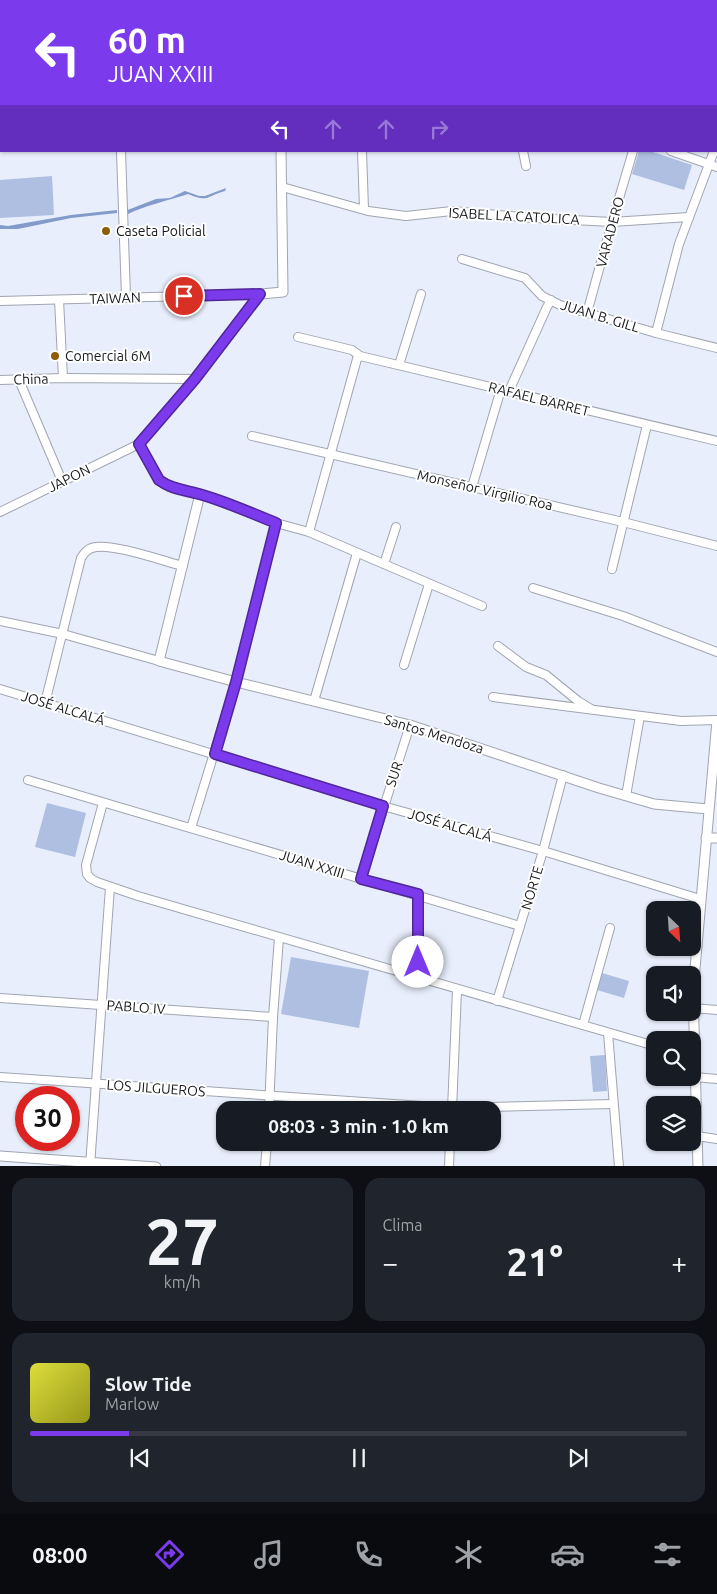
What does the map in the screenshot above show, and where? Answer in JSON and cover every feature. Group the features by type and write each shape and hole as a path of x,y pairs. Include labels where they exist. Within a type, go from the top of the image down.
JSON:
{"street":[{"path":"121,152 126,297"},
{"path":"281,152 283,291 282,293 260,294 195,379 139,444 159,480 170,487 200,494 276,523 309,532 482,606"},
{"path":"362,152 364,210"},
{"path":"523,152 526,166"},
{"name":"VARADERO","path":"587,314 633,152"},
{"path":"674,152 713,166"},
{"path":"656,333 675,256 689,217 713,166 714,152"},
{"name":"ISABEL LA CATOLICA","path":"282,188 364,210 406,216 452,211 612,222 689,217"},
{"name":"JUAN B. GILL","path":"462,259 525,278 542,296 587,314 717,348"},
{"name":"TAIWAN","path":"0,301 260,294"},
{"path":"399,365 421,294"},
{"path":"59,300 63,378"},
{"path":"472,488 505,390 551,300"},
{"name":"RAFAEL BARRET","path":"298,337 352,350 360,356 717,442"},
{"path":"309,532 357,359 360,356"},
{"name":"China","path":"0,380 63,378 195,379"},
{"path":"19,380 62,480"},
{"path":"612,569 647,425"},
{"name":"Monseñor Virgilio Roa","path":"252,436 623,522 717,546"},
{"name":"JAPON","path":"0,512 139,444"},
{"path":"0,621 62,634 159,661 200,494"},
{"path":"191,828 236,682 276,523"},
{"path":"384,564 396,527"},
{"path":"45,703 81,558 85,551 95,547 110,547 183,566"},
{"path":"314,702 357,553"},
{"path":"404,665 429,584"},
{"path":"534,588 623,616 717,652"},
{"path":"498,646 526,667 546,675 592,710"},
{"name":"Santos Mendoza","path":"159,661 410,725 654,804 708,809"},
{"name":"JOSÉ ALCALÁ","path":"0,689 383,806 700,899"},
{"path":"493,697 681,721 717,720 695,966"},
{"path":"626,796 640,716"},
{"name":"SUR","path":"361,879 410,725"},
{"name":"NORTE","path":"497,1001 543,852 563,775"},
{"name":"JUAN XXIII","path":"28,780 361,879 418,894 520,926"},
{"path":"103,803 86,870 90,878 110,887 278,938 646,1044"},
{"path":"706,838 717,838"},
{"path":"90,1164 94,1084 110,887"},
{"path":"418,894 418,978"},
{"path":"583,1025 610,928"},
{"path":"270,1101 278,938"},
{"path":"452,1101 457,990"},
{"name":"PABLO IV","path":"0,998 273,1017"},
{"path":"701,1009 717,1010"},
{"path":"608,1033 619,1166"},
{"name":"LOS JILGUEROS","path":"0,1077 340,1101"},
{"path":"701,1078 717,1079"},
{"name":"LOS JILGUEROS","path":"501,1107 613,1104"},
{"path":"701,1137 717,1139"},
{"path":"265,1166 266,1151"},
{"path":"450,1151 450,1166"},
{"path":"698,1151 698,1166"},
{"path":"0,1156 90,1164 156,1166"}],"shaded area":[{"path":"639,152 653,152 692,165 684,190 632,174"},
{"path":"52,176 54,215 0,218 0,180"},
{"path":"226,188 225,191 207,198 188,194 126,215 125,211 156,199 170,198 185,191 205,196"},
{"path":"117,210 117,213 71,218 18,229 0,229 0,225 8,226 71,215"},
{"path":"47,803 86,813 75,857 35,847"},
{"path":"291,957 369,971 359,1028 281,1014"},
{"path":"602,973 629,981 624,998 597,990"},
{"path":"605,1055 607,1091 593,1092 590,1056"}],"place":[{"name":"Caseta Policial","path":"106,231"},
{"name":"Comercial 6M","path":"55,356"}],"route":[{"path":"184,296 260,294 195,379 139,444 159,480 164,484 200,494 276,523 236,682 215,754 383,806 361,879 418,894 418,962"}]}
